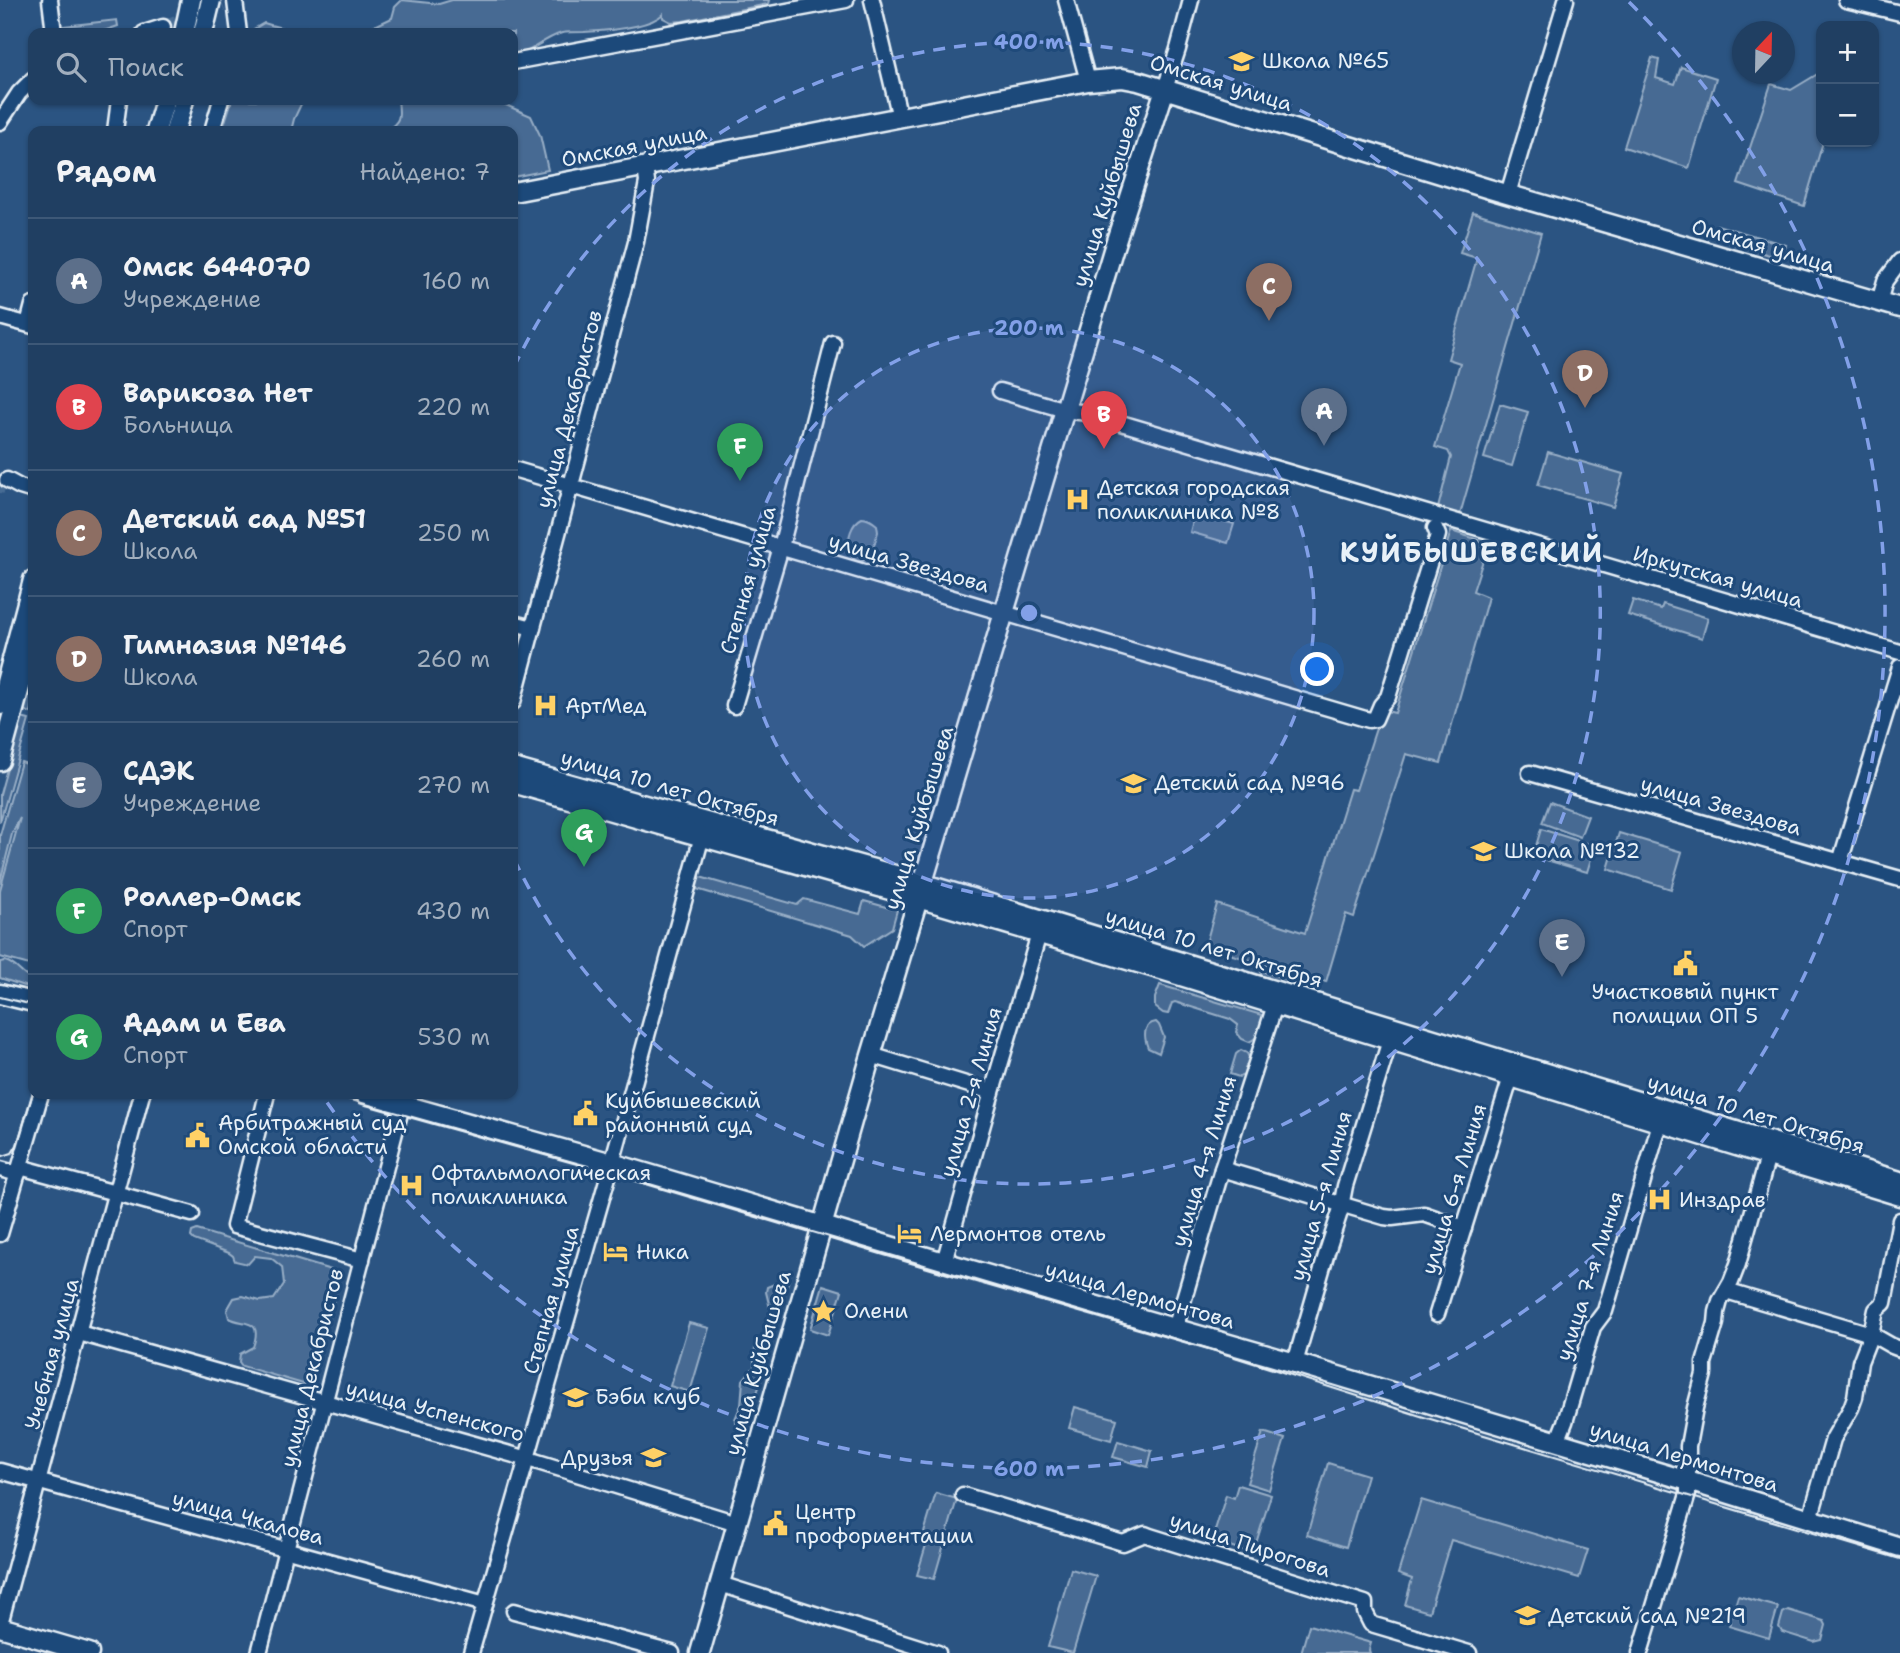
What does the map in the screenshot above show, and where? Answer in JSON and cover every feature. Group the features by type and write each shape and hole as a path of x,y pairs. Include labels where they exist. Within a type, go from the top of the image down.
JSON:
{"main road":[{"path":"185,28 191,0"},
{"path":"207,28 227,2"},
{"name":"Омская улица","path":"518,191 1088,81 1122,78 1900,308"},
{"name":"улица Куйбышева","path":"700,1653 871,1055 1117,239 1165,89"},
{"path":"157,126 164,105"},
{"path":"176,126 183,105"},
{"path":"0,761 28,604"},
{"path":"0,705 20,643"},
{"name":"улица 10 лет Октября","path":"518,769 1900,1181"},
{"name":"улица 10 лет Октября","path":"518,784 702,836 921,890 1040,934 1900,1196"},
{"path":"0,994 28,1001"},
{"name":"улица Лермонтова","path":"404,1099 944,1262 1295,1363 1900,1547"},
{"path":"0,1625 89,1653"}],"street":[{"path":"50,0 53,28"},
{"path":"518,61 846,0"},
{"path":"872,0 900,118"},
{"path":"1066,0 1088,81"},
{"name":"улица Куйбышева","path":"1165,89 1191,0"},
{"path":"1507,194 1566,0"},
{"path":"1846,0 1900,13"},
{"path":"227,2 237,28"},
{"path":"0,122 28,84"},
{"path":"116,126 118,105"},
{"path":"213,126 220,105"},
{"name":"улица Декабристов","path":"518,684 636,242 647,182 645,167"},
{"path":"1880,302 1885,281 1900,261"},
{"path":"0,317 28,324"},
{"name":"Степная улица","path":"734,706 781,547 833,343"},
{"name":"Иркутская улица","path":"1000,391 1065,410 1087,413 1437,523 1900,652"},
{"name":"улица Звездова","path":"518,470 1369,720 1375,719 1388,697 1438,536 1437,523"},
{"path":"518,624 533,628"},
{"path":"1840,862 1900,667"},
{"name":"улица Звездова","path":"1530,773 1900,879"},
{"name":"Степная улица","path":"471,1653 612,1163 702,836"},
{"name":"улица 2-я Линия","path":"944,1262 1040,934"},
{"name":"улица 4-я Линия","path":"1175,1329 1222,1169 1275,1005"},
{"name":"улица 5-я Линия","path":"1295,1363 1390,1040"},
{"path":"871,1055 992,1091"},
{"name":"улица 6-я Линия","path":"1437,1314 1511,1077"},
{"path":"0,1234 40,1099"},
{"name":"Учебная улица","path":"0,1625 141,1099"},
{"path":"266,1099 234,1226 362,1260"},
{"name":"улица Декабристов","path":"259,1653 404,1099"},
{"name":"улица 7-я Линия","path":"1557,1442 1593,1327 1605,1311 1660,1123"},
{"path":"1640,1653 1688,1494 1688,1446 1717,1311 1738,1264 1768,1156"},
{"path":"0,1169 19,1171 192,1214"},
{"path":"1222,1169 1384,1217 1424,1214 1464,1228"},
{"path":"1811,1519 1833,1440 1855,1396 1860,1362 1871,1334 1876,1310 1884,1303 1900,1220"},
{"path":"1726,1291 1871,1334 1900,1349"},
{"name":"улица Успенского","path":"79,1333 528,1459 737,1523"},
{"name":"улица Чкалова","path":"0,1471 485,1604"},
{"name":"улица Пирогова","path":"964,1495 1124,1543 1145,1534 1163,1539 1364,1603 1371,1624 1469,1653"},
{"path":"720,1584 937,1653"},
{"path":"514,1611 672,1653"}],"shaded area":[{"path":"402,0 439,4 452,0 769,0 768,4 683,21 671,22 663,18 663,14 648,23 626,28 562,33 518,56 518,28 362,28 392,18 395,7"},
{"path":"117,20 118,26 64,28"},
{"path":"264,23 285,28 256,28"},
{"path":"1652,58 1659,60 1656,78 1675,84 1681,67 1716,78 1689,168 1624,147"},
{"path":"1816,75 1816,147 1822,147 1804,206 1738,184 1771,84 1791,90"},
{"path":"230,105 301,105 292,126 224,126"},
{"path":"398,105 506,105 531,116 540,135 548,170 518,176 518,126 392,126 399,111"},
{"path":"1473,212 1541,233 1459,518 1437,512 1451,457 1448,451 1435,447 1460,363 1448,359 1477,258 1460,253"},
{"path":"1717,225 1786,245 1782,259 1715,238"},
{"path":"1500,404 1528,412 1512,466 1484,458"},
{"path":"1548,452 1623,474 1613,507 1538,485"},
{"path":"1195,513 1234,524 1228,543 1190,532"},
{"path":"862,518 877,525 878,532 871,556 863,561 856,560 849,549 851,532"},
{"path":"1451,531 1479,540 1485,554 1473,591 1488,597 1441,763 1406,754 1354,917 1346,914 1326,982 1205,947 1217,904 1305,933 1350,789 1356,790 1382,710 1395,713"},
{"path":"1633,600 1661,609 1663,604 1708,618 1702,638 1628,615"},
{"path":"28,690 28,712 22,710"},
{"path":"21,718 28,720 0,822 0,794"},
{"path":"21,762 28,764 28,965 0,957 0,890 20,818 12,834 0,882 0,835"},
{"path":"1550,802 1588,816 1580,837 1542,823"},
{"path":"1541,829 1595,846 1587,872 1533,856"},
{"path":"1619,833 1682,852 1671,889 1608,869"},
{"path":"700,877 797,905 804,899 860,914 864,901 897,910 892,928 864,946 852,935 690,887 693,880"},
{"path":"0,962 13,965 28,977 28,987 0,978"},
{"path":"1261,971 1294,981 1294,984 1323,994 1318,997 1262,979"},
{"path":"1160,985 1265,1016 1260,1031 1249,1042 1236,1032 1238,1025 1230,1019 1175,1002 1168,1014 1163,1013 1155,1007"},
{"path":"1156,1022 1164,1037 1159,1053 1148,1048 1145,1036 1146,1028"},
{"path":"1241,1050 1247,1053 1251,1062 1247,1074 1239,1077 1230,1074 1236,1054"},
{"path":"197,1230 341,1273 310,1386 242,1366 239,1362 240,1354 253,1347 256,1331 251,1325 229,1318 227,1310 234,1298 243,1296 260,1301 274,1299 284,1284 282,1267 271,1258 255,1256 248,1264 235,1261 229,1253 194,1240 191,1237 192,1232"},
{"path":"787,1272 790,1275 780,1309 771,1312 767,1287 777,1283"},
{"path":"823,1285 842,1291 828,1335 810,1329"},
{"path":"689,1323 709,1328 690,1392 670,1386"},
{"path":"762,1342 770,1346 751,1416 742,1426 737,1424 735,1419 741,1405 743,1380 754,1367 754,1352"},
{"path":"1075,1407 1117,1419 1111,1440 1069,1428"},
{"path":"1263,1432 1285,1439 1269,1490 1247,1483"},
{"path":"1118,1441 1152,1451 1148,1467 1113,1457"},
{"path":"1328,1463 1367,1475 1346,1547 1307,1535"},
{"path":"1238,1485 1271,1495 1253,1553 1212,1541 1226,1495 1234,1498"},
{"path":"936,1493 957,1499 934,1579 917,1575 929,1535 924,1533"},
{"path":"1421,1500 1588,1550 1579,1578 1451,1540 1429,1612 1405,1605 1412,1579 1398,1574"},
{"path":"1071,1569 1096,1576 1073,1653 1048,1647"},
{"path":"1738,1596 1778,1607 1769,1638 1729,1626"},
{"path":"1788,1610 1824,1621 1826,1625 1822,1640 1814,1642 1782,1632 1779,1627 1783,1613"},
{"path":"1309,1625 1371,1643 1370,1653 1301,1653"}],"tunnel":[{"path":"163,27 223,5"},
{"path":"0,486 5,487"}],"tram line":[{"path":"0,997 28,1004"},
{"path":"0,1157 12,1153 17,1145 31,1099"},
{"path":"348,1099 609,1172 1206,1348 1427,1418 1900,1559"}],"place":[{"name":"Школа №65","path":"1242,61"},
{"name":"Детский сад №51","path":"1269,321"},
{"name":"Гимназия №146","path":"1585,408"},
{"name":"Омск 644070","path":"1324,446"},
{"name":"Варикоза Нет","path":"1104,449"},
{"name":"Роллер-Омск","path":"740,481"},
{"name":"Детская городская поликлиника №8","path":"1077,500"},
{"name":"АртМед","path":"545,706"},
{"name":"Детский сад №96","path":"1134,783"},
{"name":"Школа №132","path":"1484,851"},
{"name":"Адам и Ева","path":"584,867"},
{"name":"Участковый пункт полиции ОП 5","path":"1685,963"},
{"name":"СДЭК","path":"1562,977"},
{"name":"Куйбышевский районный суд","path":"585,1113"},
{"name":"Арбитражный суд Омской области","path":"198,1135"},
{"name":"Офтальмологическая поликлиника","path":"411,1185"},
{"name":"Инздрав","path":"1659,1200"},
{"name":"Лермонтов отель","path":"910,1234"},
{"name":"Ника","path":"616,1252"},
{"name":"Олени","path":"824,1311"},
{"name":"Бэби клуб","path":"575,1397"},
{"name":"Друзья","path":"653,1458"},
{"name":"Центр профориентации","path":"775,1524"},
{"name":"Детский сад №219","path":"1528,1616"}],"district":[{"name":"КУЙБЫШЕВСКИЙ","path":"1472,552"}]}
